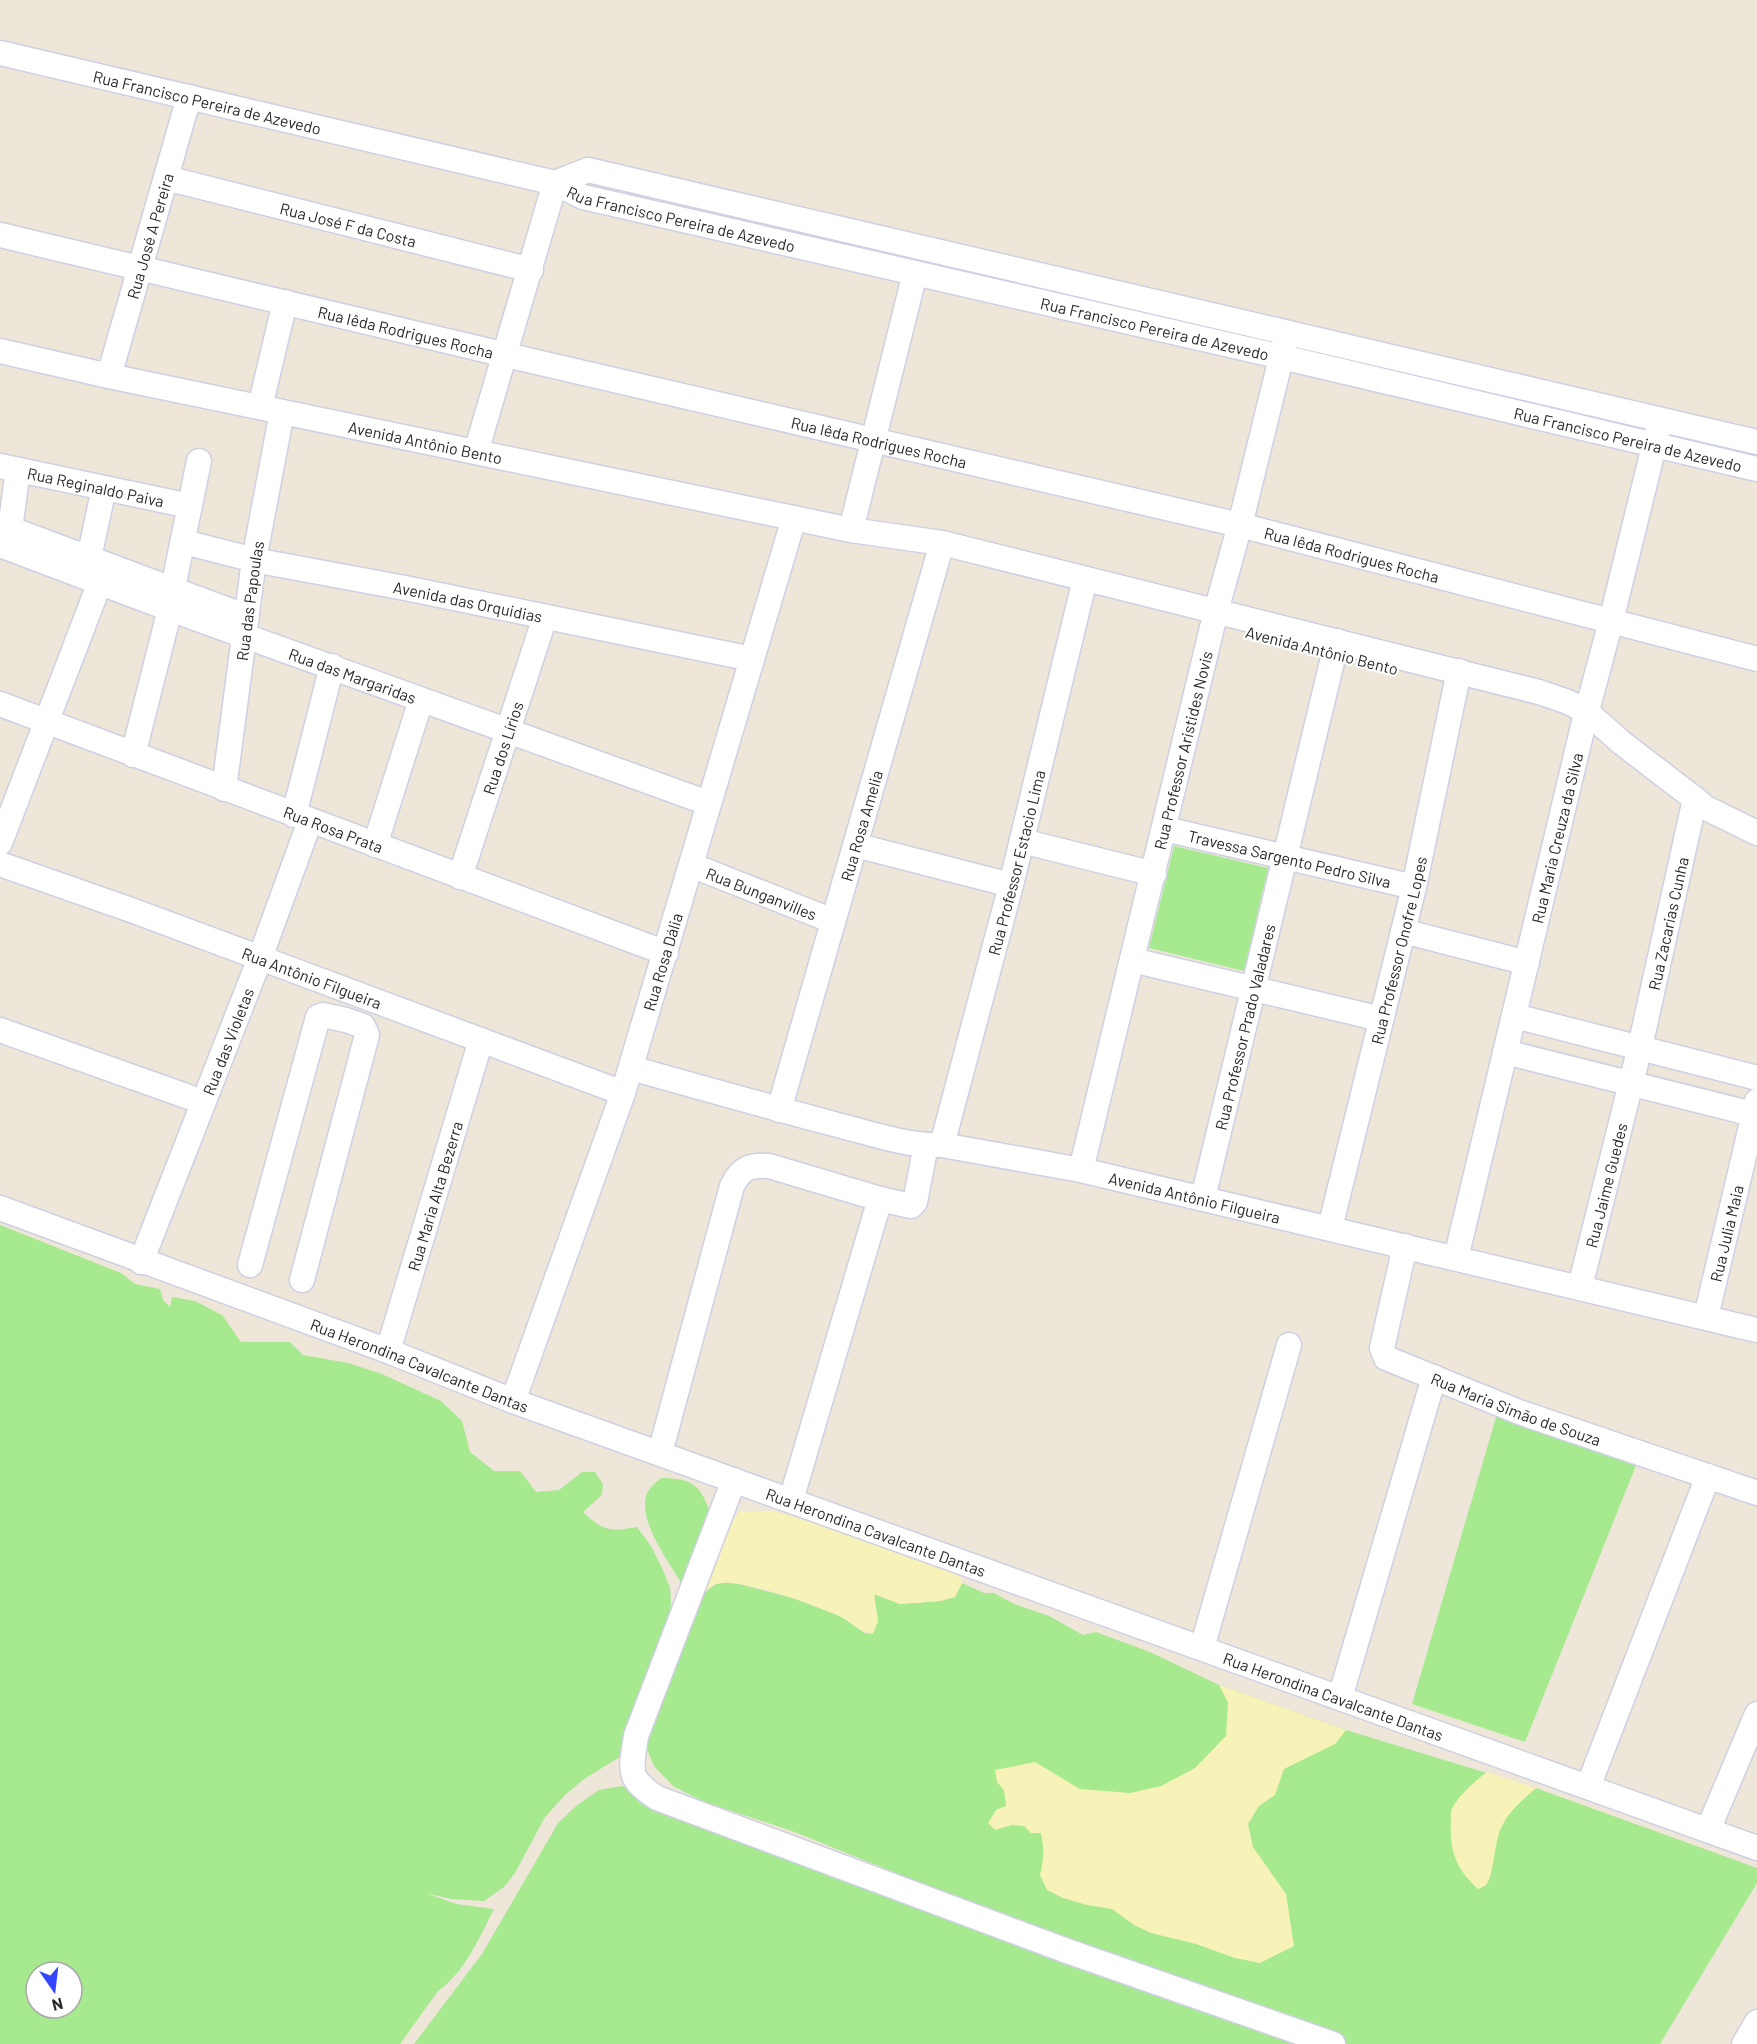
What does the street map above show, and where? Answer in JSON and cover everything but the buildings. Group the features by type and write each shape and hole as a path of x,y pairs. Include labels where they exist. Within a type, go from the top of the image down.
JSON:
{"street":[{"name":"Rua Francisco Pereira de Azevedo","path":"0,53 555,183 584,197 1282,357 1757,469"},
{"name":"Rua José A Pereira","path":"109,376 189,97"},
{"name":"Rua Francisco Pereira de Azevedo","path":"555,183 588,170 1288,331 1757,442"},
{"name":"Rua José F da Costa","path":"166,178 531,270"},
{"path":"476,452 555,183"},
{"name":"Rua Iêda Rodrigues Rocha","path":"0,235 1240,525 1757,659"},
{"path":"851,530 915,273"},
{"name":"Rua das Papoulas","path":"224,789 285,302"},
{"name":"Rua Professor Aristides Novis","path":"1081,1170 1215,617 1288,331"},
{"name":"Avenida Antônio Bento","path":"0,351 109,376 940,549 1458,677 1539,692 1568,702 1585,719 1630,750 1693,806 1730,834 1757,845"},
{"name":"Rua Maria Creuza da Silva","path":"1456,1258 1585,719 1660,419"},
{"path":"133,755 172,599 199,461"},
{"path":"3,539 9,468"},
{"name":"Rua Reginaldo Paiva","path":"9,468 190,506"},
{"path":"89,558 104,488"},
{"name":"Rua Rosa Dália","path":"513,1401 631,1068 794,518"},
{"name":"Rua das Margaridas","path":"3,539 89,558 172,599 246,627 332,666 708,803"},
{"name":"Rua das Margaridas","path":"3,539 100,582 172,599"},
{"name":"Avenida das Orquidias","path":"184,542 254,560 752,659"},
{"name":"Rua Rosa Amelia","path":"779,1110 940,549"},
{"path":"0,843 100,582"},
{"name":"Rua Professor Estacio Lima","path":"880,1199 908,1206 913,1205 934,1145 1011,885 1084,585"},
{"name":"Rua dos Lírios","path":"460,877 545,617"},
{"name":"Rua Professor Prado Valadares","path":"1203,1198 1335,647"},
{"name":"Rua das Violetas","path":"141,1262 260,958 302,818 332,666"},
{"name":"Rua Professor Onofre Lopes","path":"1330,1228 1403,931 1458,677"},
{"path":"375,845 421,700"},
{"name":"Rua Rosa Prata","path":"0,704 666,954"},
{"name":"Avenida Antônio Bento","path":"1693,806 1715,812 1757,833"},
{"name":"Rua Zacarias Cunha","path":"1631,1083 1693,806"},
{"name":"Travessa Sargento Pedro Silva","path":"1165,829 1413,887"},
{"path":"1022,841 1154,874"},
{"path":"855,845 1011,885"},
{"name":"Rua Antônio Filgueira","path":"0,864 623,1093"},
{"name":"Rua Bunganvilles","path":"691,865 833,921"},
{"path":"1403,931 1527,963"},
{"path":"1132,960 1381,1019"},
{"path":"346,1020 353,993"},
{"path":"250,1265 318,1017 323,1015 346,1020 363,1026 367,1035 302,1280"},
{"path":"1515,1016 1757,1078"},
{"path":"0,1030 203,1102"},
{"name":"Rua Maria Alta Bezerra","path":"388,1351 481,1040"},
{"path":"1505,1052 1631,1083 1756,1110"},
{"name":"Avenida Antônio Filgueira","path":"631,1068 779,1110 902,1141 1081,1170 1757,1330"},
{"name":"Rua Jaime Guedes","path":"1580,1287 1631,1083"},
{"name":"Rua Julia Maia","path":"1706,1317 1756,1110"},
{"path":"660,1453 732,1186 738,1174 746,1168 769,1166 880,1199 791,1500"},
{"name":"Rua Herondina Cavalcante Dantas","path":"0,1208 141,1262 388,1351 513,1401 1757,1848"},
{"name":"Rua Maria Simão de Souza","path":"1405,1246 1383,1352 1389,1360 1519,1412 1757,1493"},
{"path":"1202,1648 1289,1344"},
{"path":"1340,1698 1434,1377"},
{"path":"1588,1787 1707,1476"},
{"path":"734,1480 636,1736 632,1775 641,1788 657,1798 852,1872 1067,1951 1333,2044"},
{"path":"1708,1830 1757,1714"},
{"path":"1744,2044 1757,2022"}],"green space":[{"path":"1174,846 1268,868 1244,971 1149,948"},
{"path":"0,1225 121,1273 135,1284 160,1289 163,1300 170,1307 172,1297 195,1301 222,1315 241,1342 290,1342 303,1355 348,1363 382,1374 441,1401 462,1421 470,1452 494,1471 520,1471 536,1492 559,1490 582,1472 595,1472 603,1484 602,1495 583,1512 596,1523 607,1528 637,1527 651,1546 663,1570 670,1588 668,1629 623,1755 584,1779 545,1817 515,1873 504,1887 484,1901 451,1899 426,1893 456,1904 494,1909 464,1964 438,1991 400,2044 0,2044"},
{"path":"1497,1414 1637,1463 1525,1742 1412,1704"},
{"path":"661,1478 681,1480 695,1486 704,1497 711,1516 683,1586 657,1543 647,1519 646,1496"},
{"path":"731,1582 793,1598 842,1617 866,1634 878,1621 874,1594 900,1604 940,1601 955,1597 962,1583 984,1593 994,1593 1014,1604 1049,1616 1083,1635 1096,1632 1150,1652 1219,1685 1346,1730 1536,1788 1757,1868 1757,1883 1660,2044 1347,2044 1256,2011 1213,1989 1161,1980 792,1831 702,1801 673,1786 654,1766 647,1749 650,1724 697,1598 716,1584"},
{"path":"622,1786 1306,2044 414,2044 482,1954 558,1823 576,1806 599,1790"}],"sand":[{"path":"774,1511 846,1531 960,1576 962,1583 955,1597 940,1601 900,1604 874,1594 878,1621 873,1634 864,1632 841,1617 815,1606 778,1593 741,1584 716,1584 697,1598 720,1539 739,1512"},
{"path":"1219,1685 1346,1730 1335,1744 1284,1769 1275,1795 1259,1806 1248,1824 1253,1847 1286,1894 1294,1946 1260,1963 1235,1958 1196,1944 1151,1933 1134,1925 1112,1909 1063,1898 1047,1890 1040,1875 1043,1854 1041,1833 1031,1833 1024,1826 1012,1825 995,1830 988,1823 996,1810 1006,1806 1004,1790 997,1782 995,1770 1035,1762 1080,1789 1130,1793 1161,1786 1195,1768 1226,1736 1228,1703"},
{"path":"1487,1772 1536,1788 1505,1821 1499,1832 1489,1881 1478,1889 1465,1875 1453,1851 1451,1811 1462,1794"}]}
